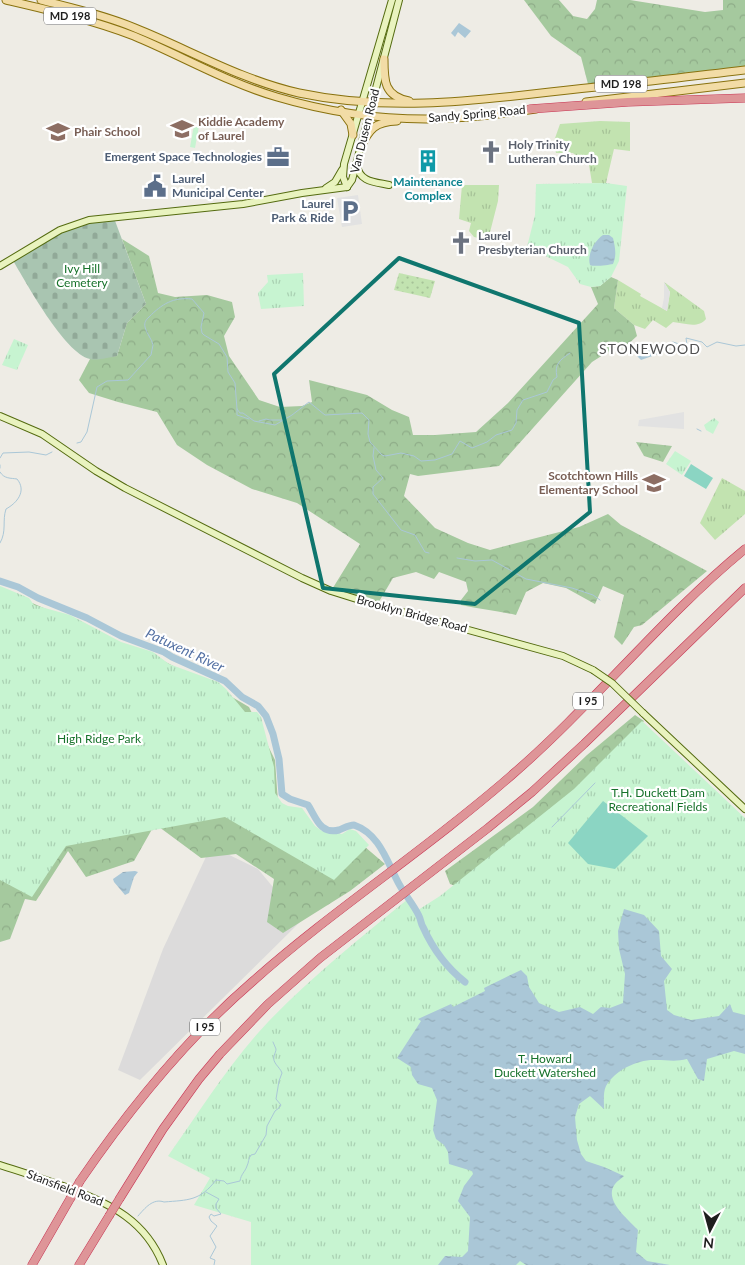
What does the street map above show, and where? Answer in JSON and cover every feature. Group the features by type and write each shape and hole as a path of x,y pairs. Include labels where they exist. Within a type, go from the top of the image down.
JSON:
{"highway":[{"path":"530,109 628,102 745,98"},
{"name":"I 95","path":"30,1265 80,1181 131,1110 198,1033 265,970 472,809 529,759 566,725 680,608 745,549"},
{"name":"I 95","path":"79,1265 168,1122 220,1054 255,1017 294,979 512,809 560,766 745,588"}],"main road":[{"name":"Sandy Spring Road","path":"6,0 94,22 133,36 235,83 278,97 368,114 410,118 444,118 745,83"},
{"name":"Sandy Spring Road","path":"40,0 134,28 224,69 253,80 313,96 372,103 460,102 745,70"},
{"path":"384,59 385,84 391,94 396,97 409,100 460,102"},
{"path":"341,110 351,124 353,135"},
{"path":"360,148 369,131 381,123 444,118"}],"street":[{"name":"Van Dusen Road","path":"346,188 343,178 344,164 392,0"},
{"name":"Van Dusen Road","path":"346,188 352,180 398,0"},
{"path":"357,158 358,170 364,179 389,185"},
{"path":"320,190 335,182 344,164"},
{"path":"0,266 60,230 84,221 184,211 320,190 346,188"},
{"name":"Brooklyn Bridge Road","path":"0,416 42,434 111,480 316,584 361,600 562,656 593,670 612,684 745,809"},
{"name":"Stansfield Road","path":"0,1165 92,1197 120,1212 147,1236 159,1254 163,1265"}],"highlighted area":[{"path":"399,258 579,323 590,512 475,604 323,588 274,374"}],"shaded area":[{"name":"Laurel Park & Ride","path":"358,195 362,224 342,227 337,198"},
{"path":"664,282 670,292 667,311 662,308"},
{"path":"684,412 684,429 638,426 639,420"},
{"path":"211,846 258,869 301,921 140,1080 118,1070 163,949"}],"green space":[{"path":"524,0 559,0 573,16 587,19 595,9 597,0 630,0 705,12 723,10 723,0 745,0 745,70 589,88 581,57 551,36"},
{"path":"600,121 630,122 630,151 614,149 606,183 592,183 588,159 577,157 573,153 556,153 554,141 560,124"},
{"path":"194,125 199,126 195,148 190,147"},
{"path":"606,183 627,186 619,261 611,277 600,286 591,287 580,284 568,267 527,247 535,215 536,184"},
{"path":"462,185 499,185 498,201 488,240 474,237 469,231 471,223 459,219"},
{"name":"Ivy Hill Cemetery","path":"114,218 146,304 127,323 117,356 90,359 80,354 58,331 12,259 37,244 84,221"},
{"path":"122,239 149,256 158,293 175,297 207,295 232,302 235,317 224,336 229,356 259,400 280,407 302,406 312,402 309,380 367,395 392,410 409,417 413,435 476,432 508,403 598,304 591,287 600,286 611,277 618,280 614,308 634,325 637,336 625,347 614,348 592,362 499,466 418,476 410,474 404,496 435,528 468,543 490,550 579,527 608,514 621,525 707,571 642,625 634,627 622,645 614,637 624,595 603,586 595,604 566,588 543,583 526,592 516,615 461,605 461,600 468,591 466,582 439,572 434,579 416,572 393,578 377,605 331,591 360,544 297,503 252,489 207,465 177,445 157,412 89,393 79,380 90,359 117,356 127,323 146,304"},
{"path":"303,273 304,306 261,309 258,293 268,282 267,275"},
{"path":"399,273 435,281 430,298 394,290"},
{"path":"618,280 641,294 640,296 667,311 670,292 664,282 704,311 706,319 695,325 673,322 666,328 653,320 645,329 634,325 614,308"},
{"path":"14,339 28,345 17,370 2,365"},
{"path":"714,418 719,422 713,434 706,430 704,425"},
{"path":"636,442 672,446 663,462 644,456"},
{"path":"675,451 691,461 682,475 666,464"},
{"path":"691,464 713,478 706,489 684,476"},
{"path":"722,478 745,491 745,514 715,540 700,523"},
{"name":"High Ridge Park","path":"0,586 29,598 34,605 70,615 121,642 153,652 169,664 218,682 245,712 257,712 261,717 274,767 275,793 282,803 302,808 315,826 322,831 342,834 350,829 356,831 369,845 334,880 225,817 66,846 32,897 0,880"},
{"name":"High Ridge Park","path":"0,589 69,619 138,653 154,656 249,707 275,760 278,803 333,840 351,835 385,864 350,891 283,933 267,922 274,879 236,854 201,858 155,824 134,861 86,877 68,851 36,901 25,899 10,939 0,942"},
{"path":"635,715 644,721 573,798 461,888 450,884 445,871 533,807 587,755"},
{"name":"T. Howard Duckett Watershed","path":"642,721 745,818 745,1265 251,1265 251,1222 194,1205 210,1178 168,1156 216,1087 254,1037 336,958 408,899 418,910 440,896 574,789"},
{"path":"603,801 648,836 615,869 588,864 568,843"}],"water":[{"path":"459,23 471,31 465,38 458,32 455,37 451,33"},
{"path":"603,235 609,235 613,238 615,254 613,264 590,265 592,248"},
{"path":"642,346 663,350 662,355 658,354 641,360 637,356"},
{"path":"123,872 138,872 134,877 129,893 125,895 113,879"},
{"path":"624,909 644,915 659,931 661,956 672,969 664,981 667,1010 674,1015 691,1020 719,1016 730,1004 733,1012 745,1015 745,1054 734,1051 707,1059 704,1081 698,1079 687,1059 642,1061 621,1070 610,1080 604,1091 604,1109 590,1096 579,1104 575,1117 577,1140 581,1154 586,1161 624,1176 615,1184 612,1196 618,1209 638,1230 636,1252 647,1261 670,1265 526,1265 520,1261 516,1265 438,1265 445,1256 462,1257 468,1251 470,1217 458,1201 464,1186 473,1174 472,1171 449,1164 448,1152 444,1145 436,1139 433,1130 437,1100 432,1088 418,1084 412,1075 411,1067 397,1058 421,1021 418,1019 451,1004 453,1007 485,991 484,988 521,970 527,976 529,987 539,1003 559,1012 580,1007 593,1014 601,1007 610,1008 623,1003 625,974 619,949 618,931"}],"waterway":[{"path":"77,443 81,442 87,432 97,387 107,381 128,380 151,355 153,345 146,329 146,320 163,305 173,300 192,299 204,313 201,327 202,333 219,344 227,357 228,372 235,383 237,409 240,413 254,421 275,425 309,402 325,415 362,413 369,420 368,434 370,442 382,455 401,453 414,456 421,461 435,460 452,454 460,441 472,448 487,442 496,435 512,430 516,423 517,410 523,400 547,392 553,380 557,377 557,366 570,353"},
{"path":"673,342 685,346 687,345 686,338 702,342 707,347 717,342 736,346 745,345"},
{"path":"237,409 237,415 249,419"},
{"path":"259,421 266,419 282,420"},
{"path":"697,429 701,431"},
{"path":"374,448 373,456 376,470 383,478 373,487 373,494 401,530 415,535 425,552 429,553"},
{"path":"0,458 3,453 29,452 46,455 52,452"},
{"path":"0,472 6,477 17,479 21,488 17,500 6,509 0,543"},
{"path":"457,558 475,561 492,560 526,579 572,588 593,595 600,600"},
{"name":"Patuxent River","path":"0,581 18,587 38,598 87,618 121,636 164,652 225,681 242,697 258,706 266,716 273,734 279,759 282,794 308,805 319,824 327,830 339,830 354,825 370,835 382,850 399,884 420,917 422,926 435,950 446,964 465,982"},
{"path":"552,827 595,783"},
{"path":"138,1216 150,1204 156,1201 180,1201 199,1196 216,1180 224,1181 227,1184 240,1181 250,1156 255,1154 266,1135 267,1126 275,1111 281,1105 276,1099 282,1073 274,1061 276,1049 273,1042"},
{"path":"206,1192 219,1199 216,1208 221,1214 214,1216 211,1214 209,1217 217,1226 210,1236 216,1247 210,1258 215,1260 214,1265"}],"place":[{"name":"Kiddie Academy of Laurel","path":"182,129"},
{"name":"Phair School","path":"58,132"},
{"name":"Holy Trinity Lutheran Church","path":"491,152"},
{"name":"Emergent Space Technologies","path":"278,157"},
{"name":"Maintenance Complex","path":"428,161"},
{"name":"Laurel Municipal Center","path":"155,186"},
{"name":"Laurel Park & Ride","path":"350,211"},
{"name":"Laurel Presbyterian Church","path":"461,243"},
{"name":"Scotchtown Hills Elementary School","path":"654,483"}],"district":[{"name":"STONEWOOD","path":"650,349"}],"park label":[{"name":"T.H. Duckett Dam Recreational Fields","path":"658,800"}]}
